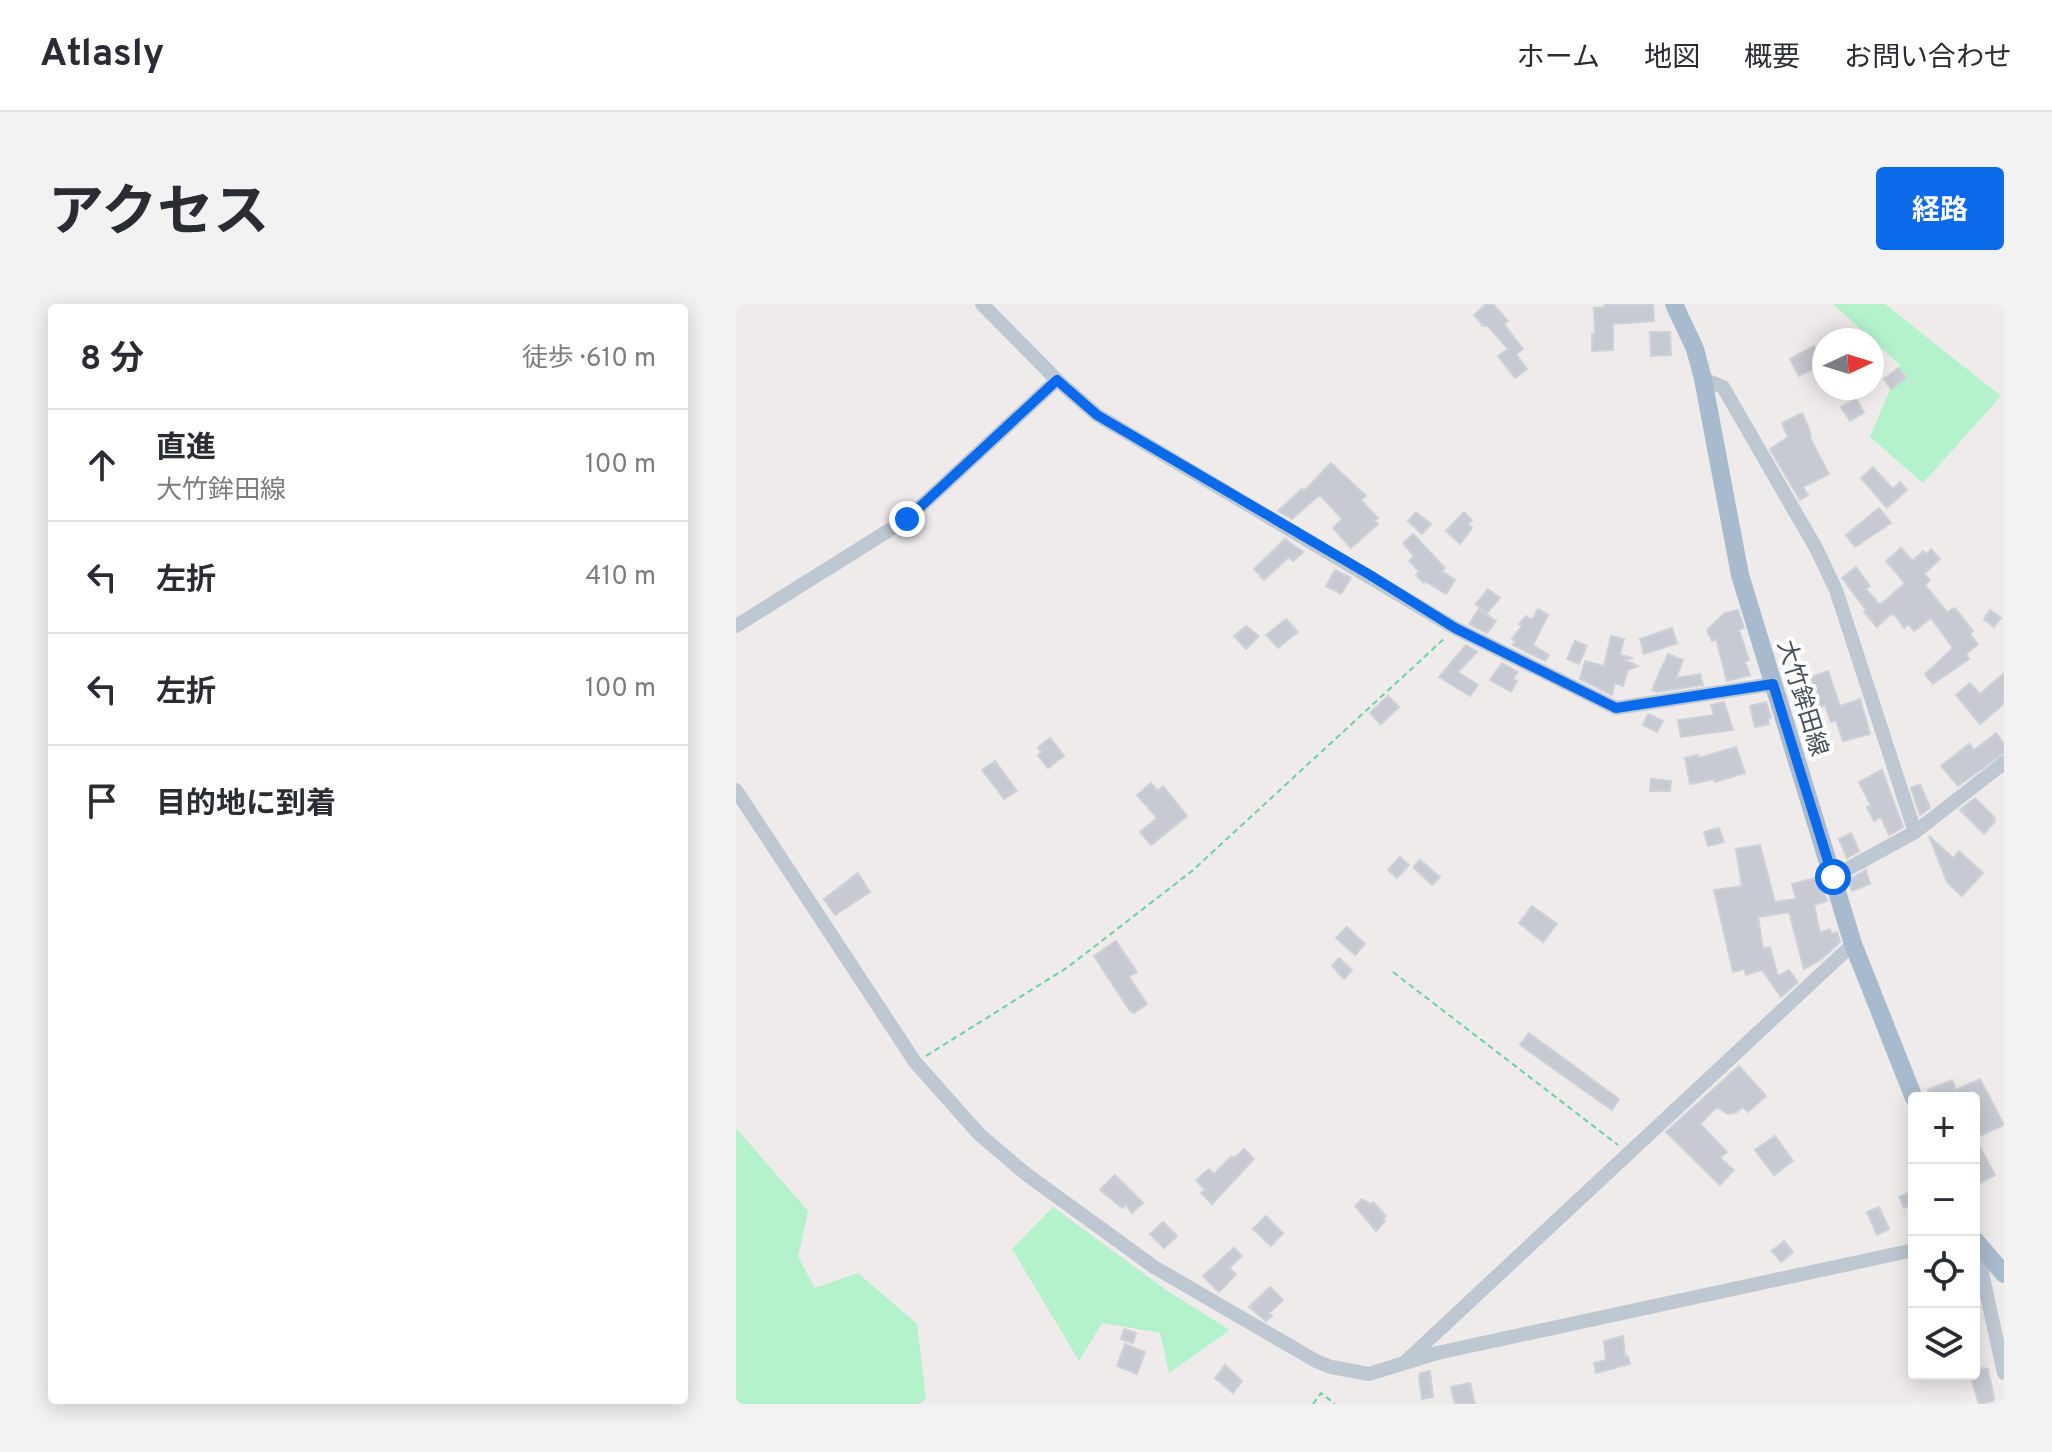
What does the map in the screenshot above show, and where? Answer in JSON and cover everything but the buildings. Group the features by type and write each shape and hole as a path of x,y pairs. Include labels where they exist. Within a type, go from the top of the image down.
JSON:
{"main road":[{"name":"大竹鉾田線","path":"1674,304 1695,349 1703,379 1740,575 1853,944 1912,1092"},
{"path":"1980,1246 2004,1274"}],"street":[{"path":"982,304 1057,380 1097,415 1455,628 1616,708 1773,684"},
{"path":"1703,379 1723,387 1816,548 1836,590 1915,832"},
{"path":"736,626 907,519 1057,380"},
{"path":"1833,877 1915,832 2004,763"},
{"path":"736,790 915,1062 979,1134 1026,1174 1154,1267 1331,1367 1369,1374 1437,1353 1908,1251"},
{"path":"1403,1364 1853,944"},
{"path":"1980,1260 1998,1325 2004,1373"}],"path":[{"path":"915,1062 1068,967 1192,871 1455,628"},
{"path":"1393,972 1629,1153"},
{"path":"1313,1404 1321,1393 1335,1404"}],"green space":[{"path":"1833,304 1885,304 2001,396 1923,483 1870,437 1900,365 1884,350 1884,328 1859,328"},
{"path":"736,1128 808,1211 798,1257 815,1288 858,1273 917,1324 926,1398 920,1404 736,1404"},
{"path":"1053,1207 1166,1290 1230,1330 1169,1373 1160,1333 1102,1323 1079,1361 1012,1249"}],"route":[{"path":"907,519 1057,380 1097,415 1455,628 1616,708 1773,684 1833,877"}]}
